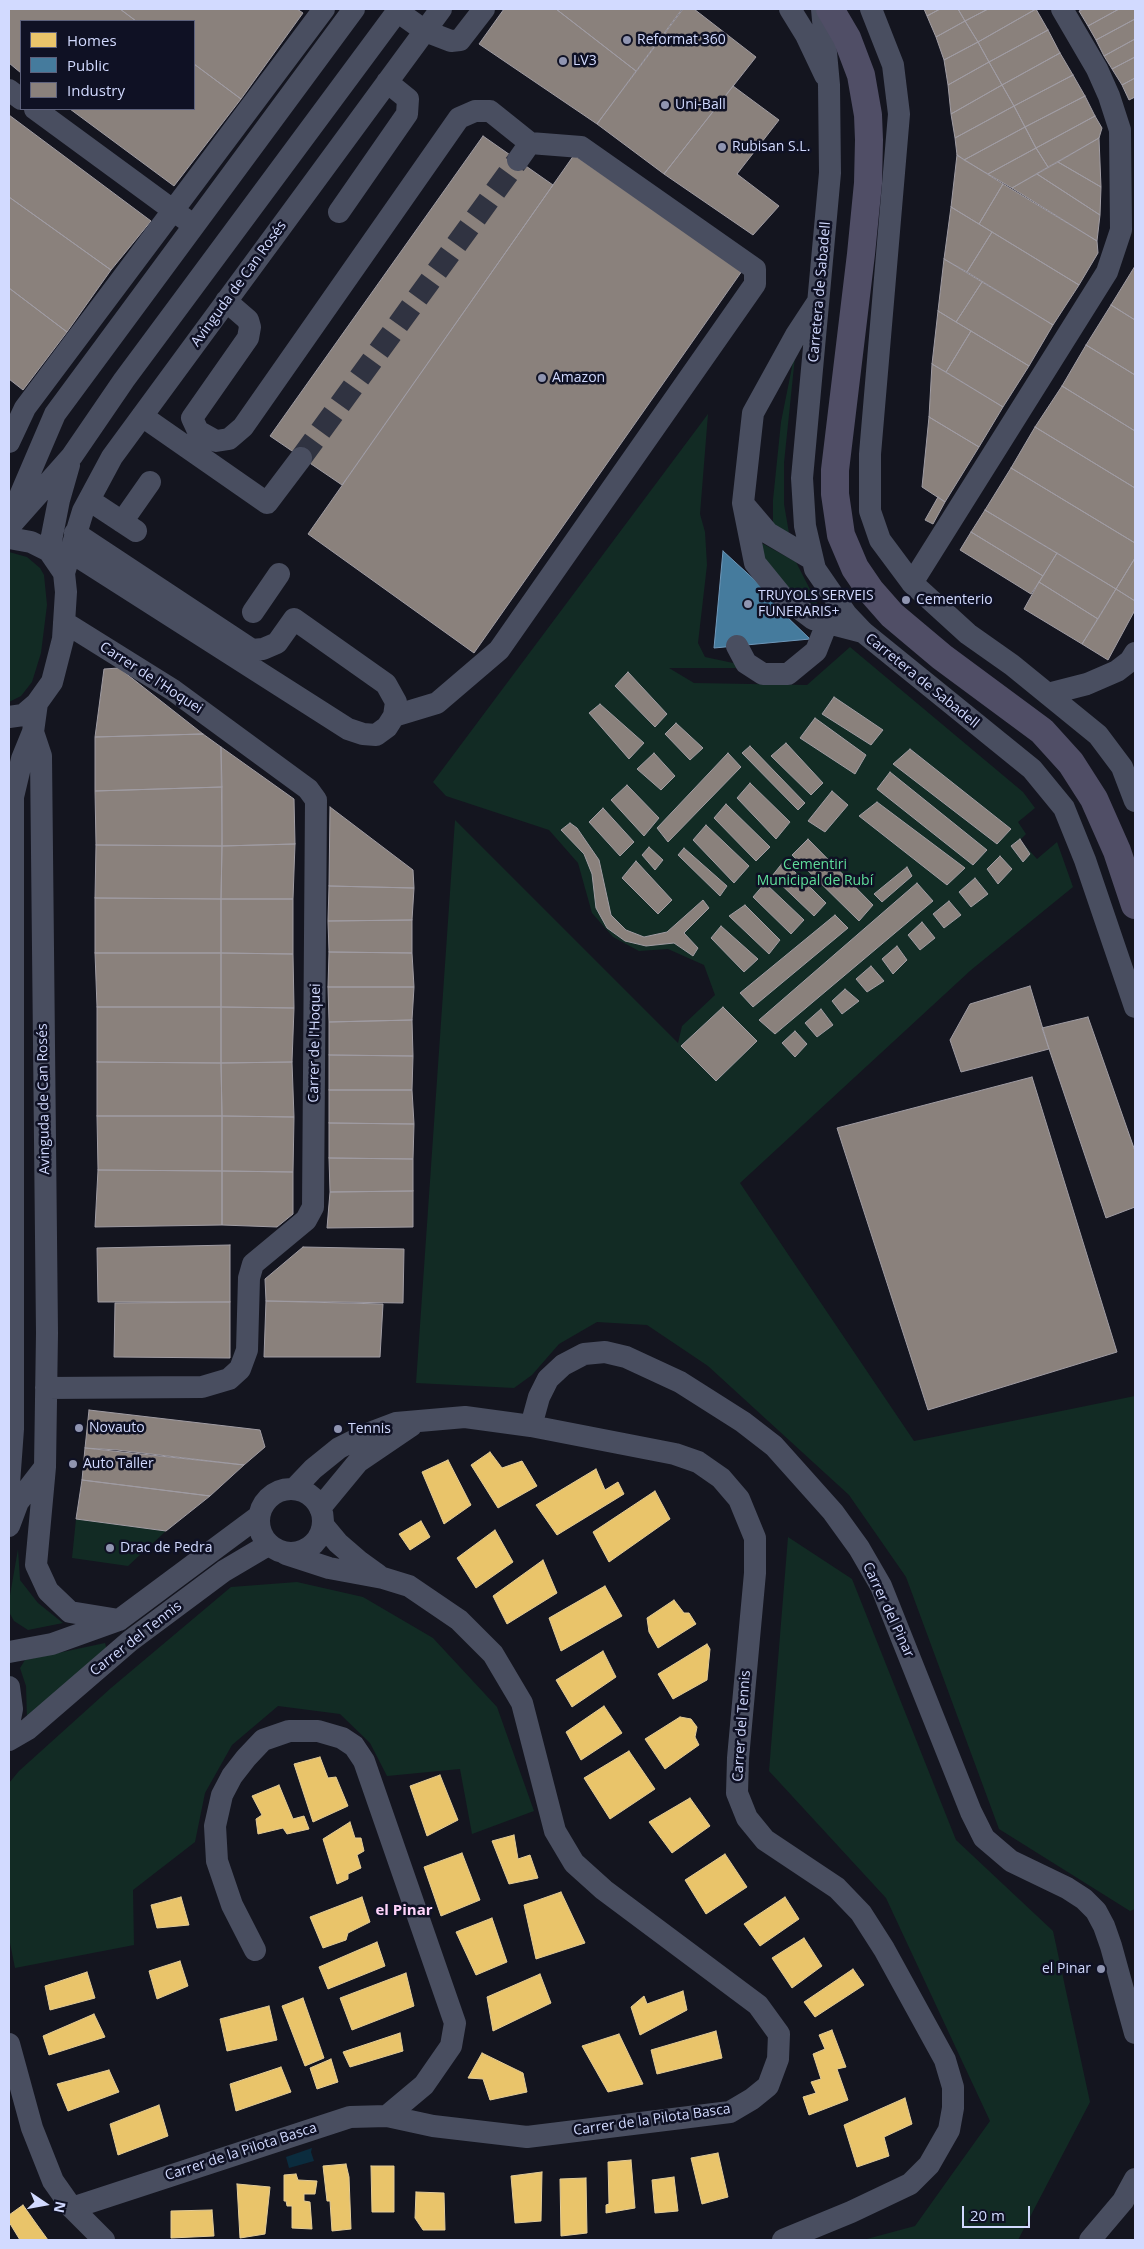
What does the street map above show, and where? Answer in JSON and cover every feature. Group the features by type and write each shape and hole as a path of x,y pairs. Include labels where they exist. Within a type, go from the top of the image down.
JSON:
{"main road":[{"path":"830,9 847,38 861,75 868,115 869,140 868,183 861,254 835,470 835,494 840,535 856,568 870,590 892,615 942,657 1042,732 1071,763 1094,799 1117,851 1135,905"}],"street":[{"path":"9,442 17,403 173,211 324,9"},
{"name":"Avinguda de Can Rosés","path":"64,545 112,457 441,9"},
{"path":"11,529 72,456 124,380 398,10 425,31 451,40 460,40 484,9"},
{"name":"Carretera de Sabadell","path":"790,9 806,35 829,85"},
{"name":"Carretera de Sabadell","path":"822,9 829,85 830,173 802,478 805,526 815,569 846,614 863,632 1032,769 1064,808 1085,860 1135,1007"},
{"path":"871,9 893,65 899,114 870,454 870,511 880,540 912,583 968,634 1048,694 1098,735 1129,771 1135,801"},
{"path":"912,583 1107,272 1121,230 1120,130 1109,96 1097,69 1062,9"},
{"path":"11,529 19,498 55,414 194,226 343,13"},
{"path":"339,212 415,105 387,82"},
{"path":"9,90 20,98"},
{"path":"36,110 194,226"},
{"path":"226,301 248,320 257,336 192,418 198,431 216,441 229,439 243,427 459,118 475,110 490,111 524,152 581,147 755,269 755,284 498,650 437,703 394,716"},
{"path":"819,300 796,335 753,413 742,503 755,563 781,595 813,619 863,632"},
{"path":"17,403 50,426"},
{"path":"142,416 266,503 301,458"},
{"path":"9,717 23,715 37,703 52,682 63,639 66,592 64,545 59,500 72,456"},
{"path":"89,500 129,527 150,482"},
{"path":"742,503 768,534 812,559"},
{"path":"11,529 30,542 64,545 252,650 263,649 277,643 294,620 386,684 396,702 394,716 387,727 376,734 363,734 348,729 64,545"},
{"path":"253,612 279,574"},
{"name":"Carrer de l'Hoquei","path":"46,1388 202,1387 229,1379 240,1369 248,1350 249,1278 252,1264 306,1220 313,1207 316,800 308,789 174,690 64,622"},
{"path":"737,646 746,663 763,674 788,674 816,651 827,623"},
{"path":"1048,694 1087,684 1117,671 1130,661 1135,653"},
{"name":"Avinguda de Can Rosés","path":"9,1484 11,1433 11,789 33,732 37,703"},
{"name":"Avinguda de Can Rosés","path":"33,732 41,756 46,1388 45,1467 36,1564 48,1590 70,1612 119,1620"},
{"name":"Carrer del Pinar","path":"531,1426 539,1397 548,1379 563,1365 584,1354 605,1352 633,1359 680,1382 743,1422 774,1446 833,1512 859,1548 881,1586 971,1812 984,1838 1011,1861 1067,1888 1084,1899 1096,1911 1111,1946 1135,2033"},
{"name":"Carrer del Tennis","path":"9,1652 52,1644 119,1620 259,1516 267,1498 284,1489 294,1489 339,1448 396,1423 465,1417 531,1426 675,1454 698,1462 721,1478 739,1499 755,1538 755,1573 738,1758 737,1793 747,1818 765,1840 838,1888 861,1913 884,1949 945,2060 953,2087 953,2108 949,2130 929,2166 910,2184 851,2212 783,2240"},
{"name":"Carrer del Tennis","path":"9,1740 28,1728 130,1641 224,1571 277,1550 295,1554 311,1547 321,1533 322,1516 358,1462 418,1421"},
{"path":"9,1526 18,1502 45,1467"},
{"path":"294,1489 310,1495 322,1516"},
{"path":"259,1516 258,1527 277,1550"},
{"name":"Carrer de la Pilota Basca","path":"322,1516 338,1543 383,1578"},
{"name":"Carrer de la Pilota Basca","path":"72,2208 350,2117 387,2116 433,2126 527,2137 730,2112 752,2099 768,2086 778,2059 779,2034 758,2005 604,1890 574,1864 555,1831 522,1702 493,1654 460,1620 409,1586 383,1578 329,1568 277,1550"},
{"path":"9,1687 12,1709 9,1724"},
{"path":"255,1950 232,1904 217,1860 215,1826 222,1795 232,1776 263,1740 289,1731 318,1731 342,1738 354,1746 364,1761 455,2023 451,2046 424,2085 387,2116"},
{"path":"9,2044 32,2128 53,2180 72,2208 104,2240"},
{"path":"1090,2240 1123,2201 1135,2179"}],"green space":[{"path":"796,347 784,463 784,504 789,533 773,528 773,500 781,422"},
{"name":"Cementiri Municipal de Rubí","path":"708,414 700,514 705,532 707,565 698,643 705,657 738,664 741,668 669,668 694,683 807,685 850,647 1023,792 1035,808 1018,822 1026,834 1020,840 1037,859 1057,842 1073,887 971,970 740,1183 914,1441 1135,1396 1135,1909 1130,1911 999,1829 906,1577 849,1495 708,1366 647,1325 597,1322 559,1344 532,1375 514,1388 416,1383 455,820 678,1043 682,1026 715,995 704,965 668,949 639,951 613,937 592,913 578,863 549,830 446,796 433,782"},
{"path":"758,541 796,562 819,607 795,595 773,578"},
{"path":"9,552 27,557 40,568 44,575 47,605 41,653 32,682 21,696 9,702"},
{"name":"Drac de Pedra","path":"76,1519 166,1531 128,1566 72,1558"},
{"path":"788,1537 852,1579 956,1840 1053,1931 1090,2102 1018,2240 863,2240 915,2226 990,2121 886,1898 769,1771"},
{"path":"18,1549 20,1580 38,1603 63,1623 28,1630 14,1621 9,1612 9,1601"},
{"path":"297,1582 363,1597 433,1638 497,1707 534,1811 472,1834 460,1769 387,1776 370,1743 340,1714 278,1706 232,1745 205,1793 195,1842 133,1890 134,1945 15,1968 9,1938 9,1783 19,1771 111,1688 231,1587"},
{"path":"105,1643 107,1650 27,1719 26,1686 20,1668 25,1660"}],"water":[{"path":"312,2148 311,2152 314,2161 289,2168 286,2157"}],"building: Homes":[{"path":"490,1452 502,1468 522,1461 537,1486 498,1508 471,1465"},
{"path":"448,1460 471,1505 444,1524 422,1472"},
{"path":"596,1469 605,1490 618,1482 624,1494 557,1535 536,1505"},
{"path":"655,1491 670,1519 609,1562 593,1532"},
{"path":"421,1521 430,1537 410,1550 399,1534"},
{"path":"495,1530 513,1562 476,1588 457,1558"},
{"path":"543,1560 557,1593 507,1624 493,1596"},
{"path":"605,1586 622,1616 561,1651 549,1618"},
{"path":"674,1600 684,1613 689,1613 696,1624 658,1648 649,1632 647,1618"},
{"path":"707,1644 710,1649 707,1680 673,1699 658,1674"},
{"path":"603,1651 616,1677 572,1707 556,1680"},
{"path":"604,1706 622,1733 581,1760 566,1732"},
{"path":"680,1717 691,1719 697,1727 695,1737 699,1745 665,1769 645,1739"},
{"path":"629,1751 655,1789 610,1819 584,1778"},
{"path":"320,1757 328,1778 336,1777 348,1806 313,1822 294,1764"},
{"path":"440,1775 458,1820 427,1836 410,1786"},
{"path":"279,1785 293,1819 304,1816 309,1829 287,1834 283,1828 258,1834 256,1819 262,1815 252,1796"},
{"path":"690,1798 710,1826 672,1853 649,1822"},
{"path":"350,1822 355,1838 361,1838 364,1851 357,1855 361,1868 348,1874 348,1879 337,1884 323,1839"},
{"path":"514,1835 518,1859 530,1855 538,1878 509,1884 492,1841"},
{"path":"462,1853 480,1900 441,1916 424,1867"},
{"path":"725,1854 747,1887 706,1914 685,1880"},
{"path":"561,1892 585,1943 536,1959 524,1905"},
{"path":"181,1897 189,1925 157,1928 151,1905"},
{"path":"362,1897 370,1922 348,1933 346,1940 323,1948 310,1917"},
{"path":"785,1897 799,1919 760,1946 744,1924"},
{"path":"492,1918 507,1962 476,1975 456,1932"},
{"path":"804,1938 822,1966 792,1988 772,1958"},
{"path":"377,1942 385,1966 328,1989 319,1967"},
{"path":"180,1961 188,1986 157,1999 149,1971"},
{"path":"853,1969 864,1985 815,2017 804,2002"},
{"path":"87,1972 95,1998 50,2010 45,1986"},
{"path":"406,1973 414,2006 352,2030 340,1998"},
{"path":"540,1974 551,2003 493,2031 487,1997"},
{"path":"683,1991 687,2010 640,2035 631,2007 644,1996 647,2004"},
{"path":"303,1998 324,2058 305,2066 282,2006"},
{"path":"269,2006 277,2040 227,2051 220,2019"},
{"path":"94,2014 105,2037 49,2055 43,2036"},
{"path":"832,2030 846,2067 837,2069 848,2100 809,2115 803,2097 816,2093 811,2082 821,2079 813,2054 825,2049 819,2035"},
{"path":"716,2031 722,2058 657,2074 651,2050"},
{"path":"400,2033 403,2051 350,2067 343,2052"},
{"path":"619,2034 643,2084 608,2092 582,2046"},
{"path":"482,2053 523,2073 527,2092 490,2100 483,2079 468,2078"},
{"path":"331,2059 338,2082 317,2089 310,2068"},
{"path":"281,2067 291,2092 236,2111 230,2084"},
{"path":"109,2070 119,2092 68,2111 57,2084"},
{"path":"905,2098 912,2124 884,2137 889,2156 857,2167 844,2125"},
{"path":"159,2105 168,2136 118,2155 110,2124"},
{"path":"718,2153 728,2197 702,2204 691,2158"},
{"path":"631,2160 635,2208 606,2213 606,2205 609,2204 608,2162"},
{"path":"346,2164 349,2177 351,2229 332,2231 330,2201 327,2201 323,2166"},
{"path":"371,2166 394,2166 394,2212 372,2212"},
{"path":"542,2172 541,2221 515,2223 511,2176"},
{"path":"296,2174 298,2180 317,2181 315,2194 304,2194 304,2201 310,2202 312,2229 292,2228 292,2206 287,2206 286,2201 284,2201 284,2175"},
{"path":"674,2177 678,2211 655,2213 652,2180"},
{"path":"586,2178 587,2233 561,2236 560,2179"},
{"path":"237,2184 270,2187 265,2234 240,2238"},
{"path":"416,2192 444,2193 445,2230 423,2230 415,2218"},
{"path":"23,2205 48,2240 20,2240 9,2222 9,2215"},
{"path":"212,2210 214,2236 171,2238 171,2211"}],"building: Public":[{"name":"TRUYOLS SERVEIS FUNERARIS+","path":"723,551 771,595 783,613 810,639 714,648"}],"building: Industry":[{"path":"9,9 120,9 135,20 20,20 20,72 9,63"},
{"path":"120,9 297,9 303,13 241,99 195,65 195,20 135,20"},
{"name":"LV3","path":"504,9 556,9 636,71 597,124 479,44"},
{"name":"Reformat 360","path":"556,9 682,9 636,71"},
{"name":"Uni-Ball","path":"683,9 694,9 756,57 664,174 597,124"},
{"path":"924,9 940,9 927,16"},
{"path":"940,9 958,9 965,21 936,37 927,16"},
{"path":"958,9 988,9 965,21"},
{"path":"988,9 1036,9 978,42 965,21"},
{"path":"1036,9 1048,30 989,62 978,42"},
{"path":"1084,9 1119,9 1088,26 1079,11"},
{"path":"1119,9 1135,9 1135,19 1096,40 1088,26"},
{"path":"1135,19 1135,39 1104,56 1096,40"},
{"path":"965,21 978,42 944,60 936,37"},
{"path":"1048,30 1060,53 1002,85 989,62"},
{"path":"1135,39 1135,57 1112,69 1104,56"},
{"path":"978,42 989,62 948,85 944,60"},
{"path":"1060,53 1073,75 1014,106 1002,85"},
{"path":"1135,57 1135,78 1122,85 1112,69"},
{"path":"989,62 1002,85 951,114 948,85"},
{"path":"195,65 241,99 174,186 71,110 195,110"},
{"path":"1073,75 1085,96 1025,127 1014,106"},
{"path":"1135,78 1135,97 1129,100 1122,85"},
{"path":"1002,85 1014,106 955,138 951,114"},
{"name":"Rubisan S.L.","path":"733,86 779,120 737,174 779,206 753,235 664,174"},
{"path":"1085,96 1095,116 1036,148 1025,127"},
{"path":"1014,106 1025,127 964,160 957,155 955,138"},
{"path":"9,115 151,221 111,270 9,197"},
{"path":"1095,116 1102,128 1099,138 1048,167 1036,148"},
{"path":"1025,127 1036,148 988,174 964,160"},
{"path":"483,136 553,185 342,485 270,436"},
{"path":"1099,138 1101,187 1058,162"},
{"path":"1036,148 1048,167 1012,188 988,174"},
{"name":"Amazon","path":"574,155 742,271 474,653 308,534"},
{"path":"957,155 1003,184 979,224 951,207"},
{"path":"1058,162 1101,187 1100,215 1037,174"},
{"path":"1037,174 1100,215 1097,241 1012,188"},
{"path":"1003,184 1097,241 1098,253 1079,285 979,224"},
{"path":"9,197 111,270 67,332 9,288"},
{"path":"951,207 992,232 967,272 944,259"},
{"path":"992,232 1079,285 1053,325 967,272"},
{"path":"944,259 982,282 956,322 938,311"},
{"path":"1135,266 1135,320 1111,305"},
{"path":"982,282 1053,325 1029,366 956,322"},
{"path":"9,288 67,332 23,390 9,379"},
{"path":"1111,305 1135,320 1135,375 1086,345"},
{"path":"938,311 971,331 946,372 932,364"},
{"path":"971,331 1029,366 1003,407 946,372"},
{"path":"1086,345 1135,375 1135,431 1062,386"},
{"path":"932,364 1003,407 979,447 929,417"},
{"path":"1062,386 1135,431 1135,488 1035,427"},
{"path":"929,417 979,447 945,502 922,487"},
{"path":"1035,427 1135,488 1135,543 1011,468"},
{"path":"1011,468 1135,543 1135,558 1116,589 985,510"},
{"path":"938,497 945,502 933,524 925,520"},
{"path":"985,510 1057,553 1043,576 971,532"},
{"path":"971,532 1043,576 1031,594 960,550"},
{"path":"1057,553 1116,589 1098,619 1039,582"},
{"path":"1135,558 1135,601 1116,589"},
{"path":"1039,582 1098,619 1082,644 1024,609"},
{"path":"1116,589 1135,601 1135,610 1108,660 1082,644"},
{"path":"119,668 203,734 95,737 104,669"},
{"path":"628,672 667,714 655,727 615,686"},
{"path":"834,697 883,730 871,745 822,714"},
{"path":"600,704 644,743 629,759 589,713"},
{"path":"815,718 866,755 855,774 800,738"},
{"path":"676,723 703,748 690,760 665,734"},
{"path":"203,734 221,747 222,787 95,791 95,737"},
{"path":"786,743 823,783 811,795 771,756"},
{"path":"750,746 805,803 798,810 742,753"},
{"path":"221,747 294,799 295,844 222,846"},
{"path":"910,749 1011,829 997,844 893,764"},
{"path":"654,753 675,776 661,790 637,769"},
{"path":"728,753 741,767 668,842 657,828"},
{"path":"890,772 987,850 973,865 877,789"},
{"path":"750,783 790,822 776,839 737,798"},
{"path":"627,785 659,818 644,836 611,800"},
{"path":"222,787 222,846 96,845 95,791"},
{"path":"832,791 848,805 825,832 808,821"},
{"path":"877,802 965,868 947,885 859,816"},
{"path":"726,804 770,847 756,861 714,818"},
{"path":"330,807 413,870 414,888 329,886"},
{"path":"603,808 634,842 620,856 589,822"},
{"path":"570,823 577,828 599,860 611,915 626,930 644,937 667,932 703,900 709,908 684,933 698,948 693,956 674,943 646,946 625,941 607,928 596,908 592,874 584,854 561,830"},
{"path":"706,825 749,866 734,883 693,840"},
{"path":"808,839 873,905 859,921 792,855"},
{"path":"1020,839 1030,854 1023,862 1011,846"},
{"path":"295,844 293,899 221,899 222,846"},
{"path":"96,845 222,846 221,899 95,898"},
{"path":"649,847 663,860 655,870 642,855"},
{"path":"684,848 727,886 720,896 678,855"},
{"path":"1000,856 1012,869 998,884 987,869"},
{"path":"636,861 672,900 658,914 622,878"},
{"path":"784,861 826,903 814,916 772,876"},
{"path":"907,867 912,876 882,902 874,894"},
{"path":"975,878 988,894 971,907 959,892"},
{"path":"765,883 804,920 791,934 753,897"},
{"path":"917,883 933,901 775,1034 759,1020"},
{"path":"329,886 414,888 412,920 328,921"},
{"path":"95,898 221,899 221,953 95,953"},
{"path":"221,899 293,899 293,954 221,953"},
{"path":"949,901 961,915 944,928 933,914"},
{"path":"745,905 780,940 769,954 729,916"},
{"path":"835,915 848,928 753,1007 740,993"},
{"path":"412,920 412,953 329,952 328,921"},
{"path":"922,922 935,938 920,950 908,935"},
{"path":"721,926 758,959 744,972 711,938"},
{"path":"897,946 907,960 893,974 882,959"},
{"path":"329,952 412,953 414,987 328,987"},
{"path":"95,953 221,953 221,1007 97,1007"},
{"path":"221,953 293,954 294,1008 221,1007"},
{"path":"871,966 884,981 867,992 856,979"},
{"path":"1030,986 1049,1049 961,1072 950,1040 970,1004"},
{"path":"328,987 414,987 412,1020 329,1022"},
{"path":"845,989 859,1001 842,1014 832,1001"},
{"path":"97,1007 221,1007 221,1063 97,1062"},
{"path":"221,1007 294,1008 292,1062 221,1063"},
{"path":"723,1007 757,1041 716,1081 681,1046"},
{"path":"821,1009 833,1025 817,1037 805,1023"},
{"path":"1088,1017 1135,1151 1135,1207 1106,1218 1042,1028"},
{"path":"412,1020 413,1056 329,1055 329,1022"},
{"path":"795,1031 807,1044 795,1057 782,1043"},
{"path":"329,1055 413,1056 412,1090 329,1090"},
{"path":"97,1062 221,1063 222,1116 97,1116"},
{"path":"292,1062 294,1117 222,1116 221,1063"},
{"path":"1032,1077 1117,1352 928,1410 837,1128"},
{"path":"329,1090 412,1090 414,1124 329,1123"},
{"path":"97,1116 222,1116 222,1171 98,1170"},
{"path":"222,1116 294,1117 293,1172 222,1171"},
{"path":"329,1123 414,1124 413,1159 329,1158"},
{"path":"329,1158 413,1159 413,1191 330,1192"},
{"path":"98,1170 222,1171 222,1225 95,1227"},
{"path":"222,1171 293,1172 293,1214 277,1227 222,1225"},
{"path":"413,1191 413,1227 327,1228 330,1192"},
{"path":"230,1245 230,1302 98,1302 97,1248"},
{"path":"303,1247 404,1249 403,1303 266,1301 265,1279"},
{"path":"266,1301 383,1304 380,1357 264,1357"},
{"path":"230,1302 230,1358 114,1357 115,1303"},
{"path":"89,1410 260,1430 265,1447 244,1465 85,1448"},
{"path":"85,1448 244,1465 210,1496 82,1480"},
{"path":"82,1480 210,1496 166,1531 76,1519"}],"tunnel":[{"path":"301,458 518,160"}],"place":[{"name":"Reformat 360","path":"627,40"},
{"name":"LV3","path":"563,61"},
{"name":"Uni-Ball","path":"665,105"},
{"name":"Rubisan S.L.","path":"722,147"},
{"name":"Amazon","path":"542,378"},
{"name":"Cementerio","path":"906,600"},
{"name":"TRUYOLS SERVEIS FUNERARIS+","path":"748,604"},
{"name":"Novauto","path":"79,1428"},
{"name":"Tennis","path":"338,1429"},
{"name":"Auto Taller","path":"73,1464"},
{"name":"Drac de Pedra","path":"110,1548"},
{"name":"el Pinar","path":"1101,1969"}],"district":[{"name":"el Pinar","path":"404,1911"}]}
